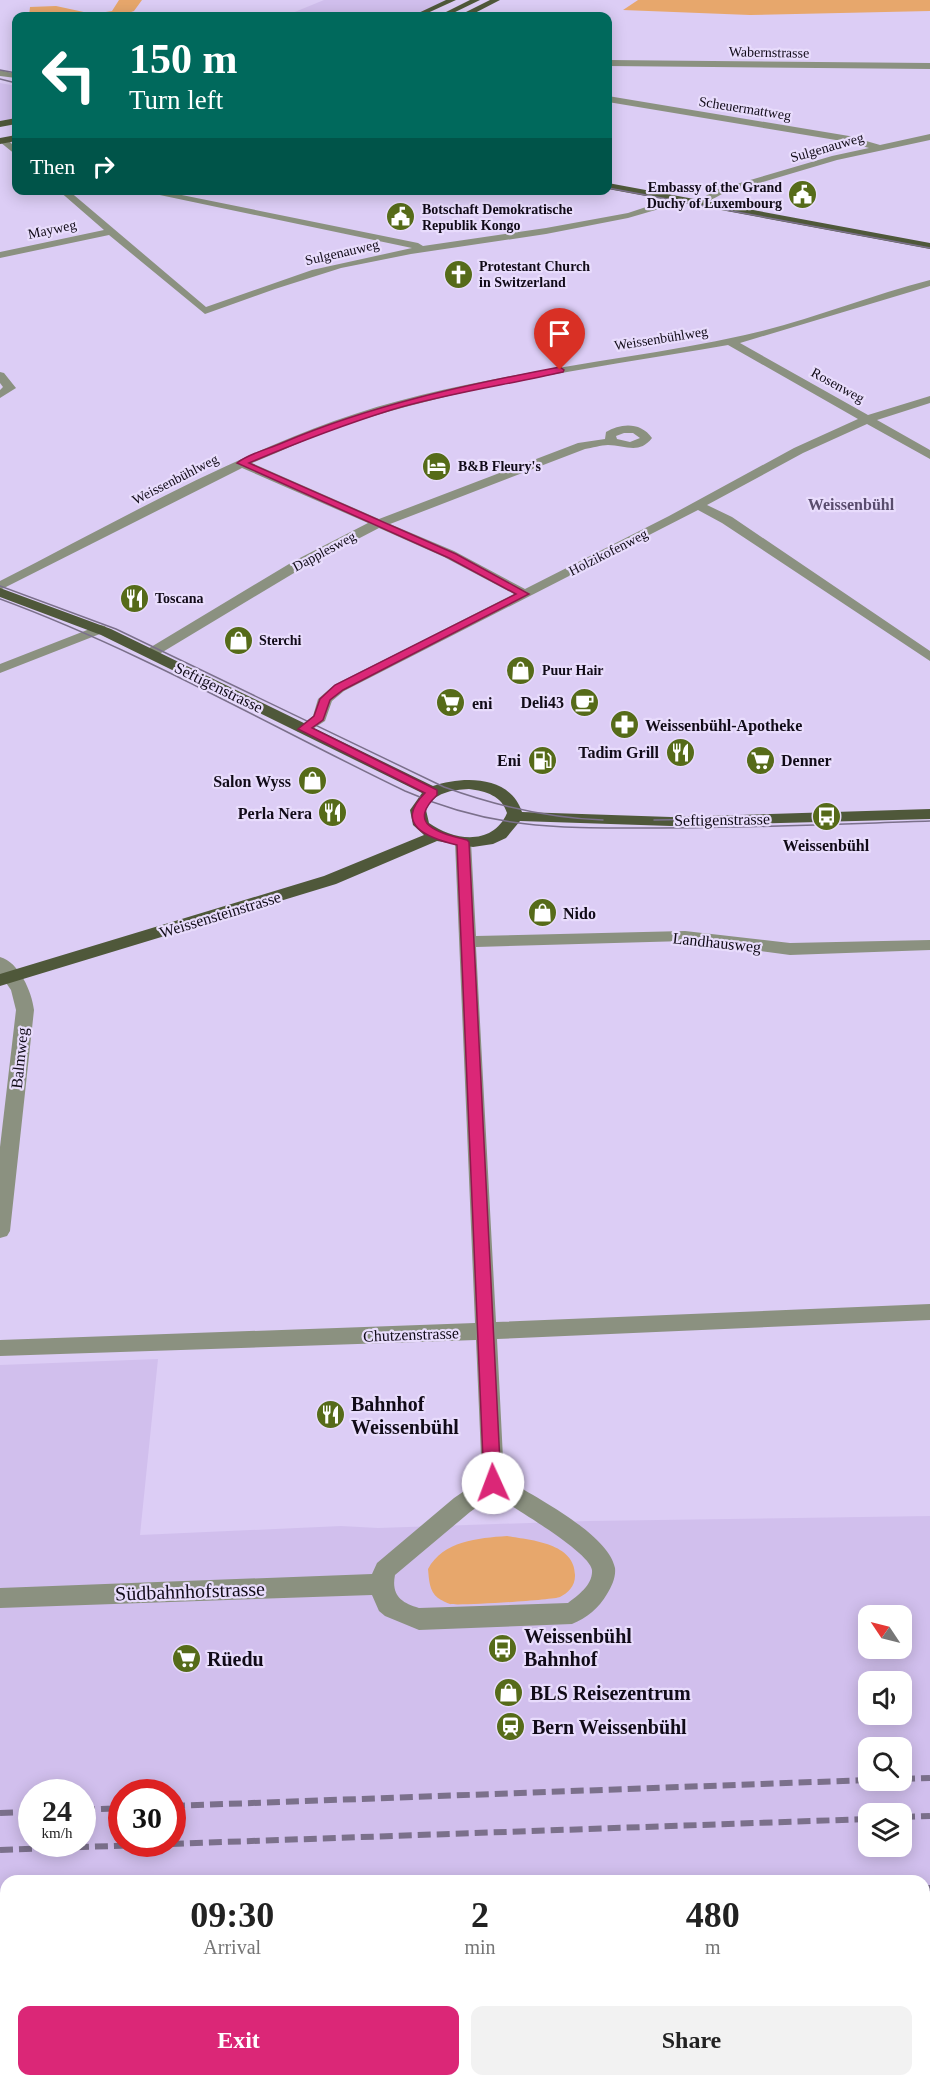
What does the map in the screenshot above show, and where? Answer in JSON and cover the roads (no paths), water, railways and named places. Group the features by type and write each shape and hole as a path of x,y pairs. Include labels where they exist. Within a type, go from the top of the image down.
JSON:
{"main road":[{"path":"426,12 452,0"},
{"path":"450,12 476,0"},
{"path":"470,12 496,0"},
{"path":"612,187 930,246"},
{"name":"Seftigenstrasse","path":"0,592 100,629 432,792"},
{"path":"457,785 489,787 509,799 515,816 511,825 502,833 489,839 463,842 436,836 420,825 417,814 419,806 432,792 457,785"},
{"name":"Seftigenstrasse","path":"515,816 570,820 654,821 930,814"},
{"name":"Weissensteinstrasse","path":"4,973 330,880 436,836"}],"street":[{"name":"Wabernstrasse","path":"612,63 930,66"},
{"name":"Scheuermattweg","path":"612,100 849,139 877,147"},
{"name":"Sulgenauweg","path":"700,203 719,192 877,147 930,137"},
{"path":"1,138 12,148"},
{"name":"Sulgenauweg","path":"68,195 206,311 311,273 347,263 428,248 516,237 595,222 648,211 673,198"},
{"path":"165,195 428,248"},
{"name":"Mayweg","path":"0,255 111,232"},
{"name":"Weissenbühlweg","path":"0,586 241,463 339,423 444,393 536,374 731,342 930,283"},
{"name":"Rosenweg","path":"731,342 930,455"},
{"path":"0,375 10,388 0,394"},
{"name":"Holzikofenweg","path":"303,729 320,718 325,699 339,688 868,418 890,409 930,399"},
{"name":"Dapplesweg","path":"151,653 299,564 378,523 582,446 612,441"},
{"path":"241,463 452,556 524,594"},
{"path":"697,505 727,520 930,657"},
{"path":"0,669 100,629"},
{"path":"463,842 493,1483"},
{"name":"Landhausweg","path":"468,942 685,936 790,949 930,945"},
{"name":"Balmweg","path":"0,1231 25,1010 21,991 4,973"},
{"name":"Chutzenstrasse","path":"0,1348 487,1332 930,1312"},
{"path":"493,1483 573,1535 592,1551 602,1562 603,1576 597,1591 585,1605 572,1613 419,1620 396,1612 382,1594 380,1584 385,1570 493,1483"},
{"name":"Südbahnhofstrasse","path":"0,1598 380,1584"}],"tram line":[{"path":"0,70 12,72"},
{"path":"0,79 12,82"},
{"path":"612,189 930,248"},
{"path":"0,586 116,629 444,787 522,810 562,817 603,820"},
{"path":"0,599 155,665 405,791 470,814 531,825 592,828 728,827 930,821"},
{"path":"654,820 723,819"}],"railway":[{"path":"912,1779 930,1778"},
{"path":"186,1805 858,1780"},
{"path":"96,1809 108,1809"},
{"path":"0,1813 18,1812"},
{"path":"912,1817 930,1816"},
{"path":"0,1850 858,1819"}],"place":[{"name":"Embassy of the Grand Duchy of Luxembourg","path":"803,195"},
{"name":"Botschaft Demokratische Republik Kongo","path":"401,217"},
{"name":"Protestant Church in Switzerland","path":"458,274"},
{"name":"B&B Fleury's","path":"437,466"},
{"name":"Toscana","path":"134,598"},
{"name":"Sterchi","path":"238,640"},
{"name":"Puur Hair","path":"521,670"},
{"name":"Deli43","path":"585,702"},
{"name":"eni","path":"451,703"},
{"name":"Weissenbühl-Apotheke","path":"624,725"},
{"name":"Tadim Grill","path":"680,752"},
{"name":"Eni","path":"542,760"},
{"name":"Denner","path":"760,760"},
{"name":"Salon Wyss","path":"312,781"},
{"name":"Perla Nera","path":"333,813"},
{"name":"Weissenbühl","path":"826,817"},
{"name":"Nido","path":"542,913"},
{"name":"Bahnhof Weissenbühl","path":"330,1415"},
{"name":"Weissenbühl Bahnhof","path":"503,1648"},
{"name":"Rüedu","path":"186,1659"},
{"name":"BLS Reisezentrum","path":"509,1693"},
{"name":"Bern Weissenbühl","path":"511,1727"}],"district":[{"name":"Weissenbühl","path":"851,504"}]}
